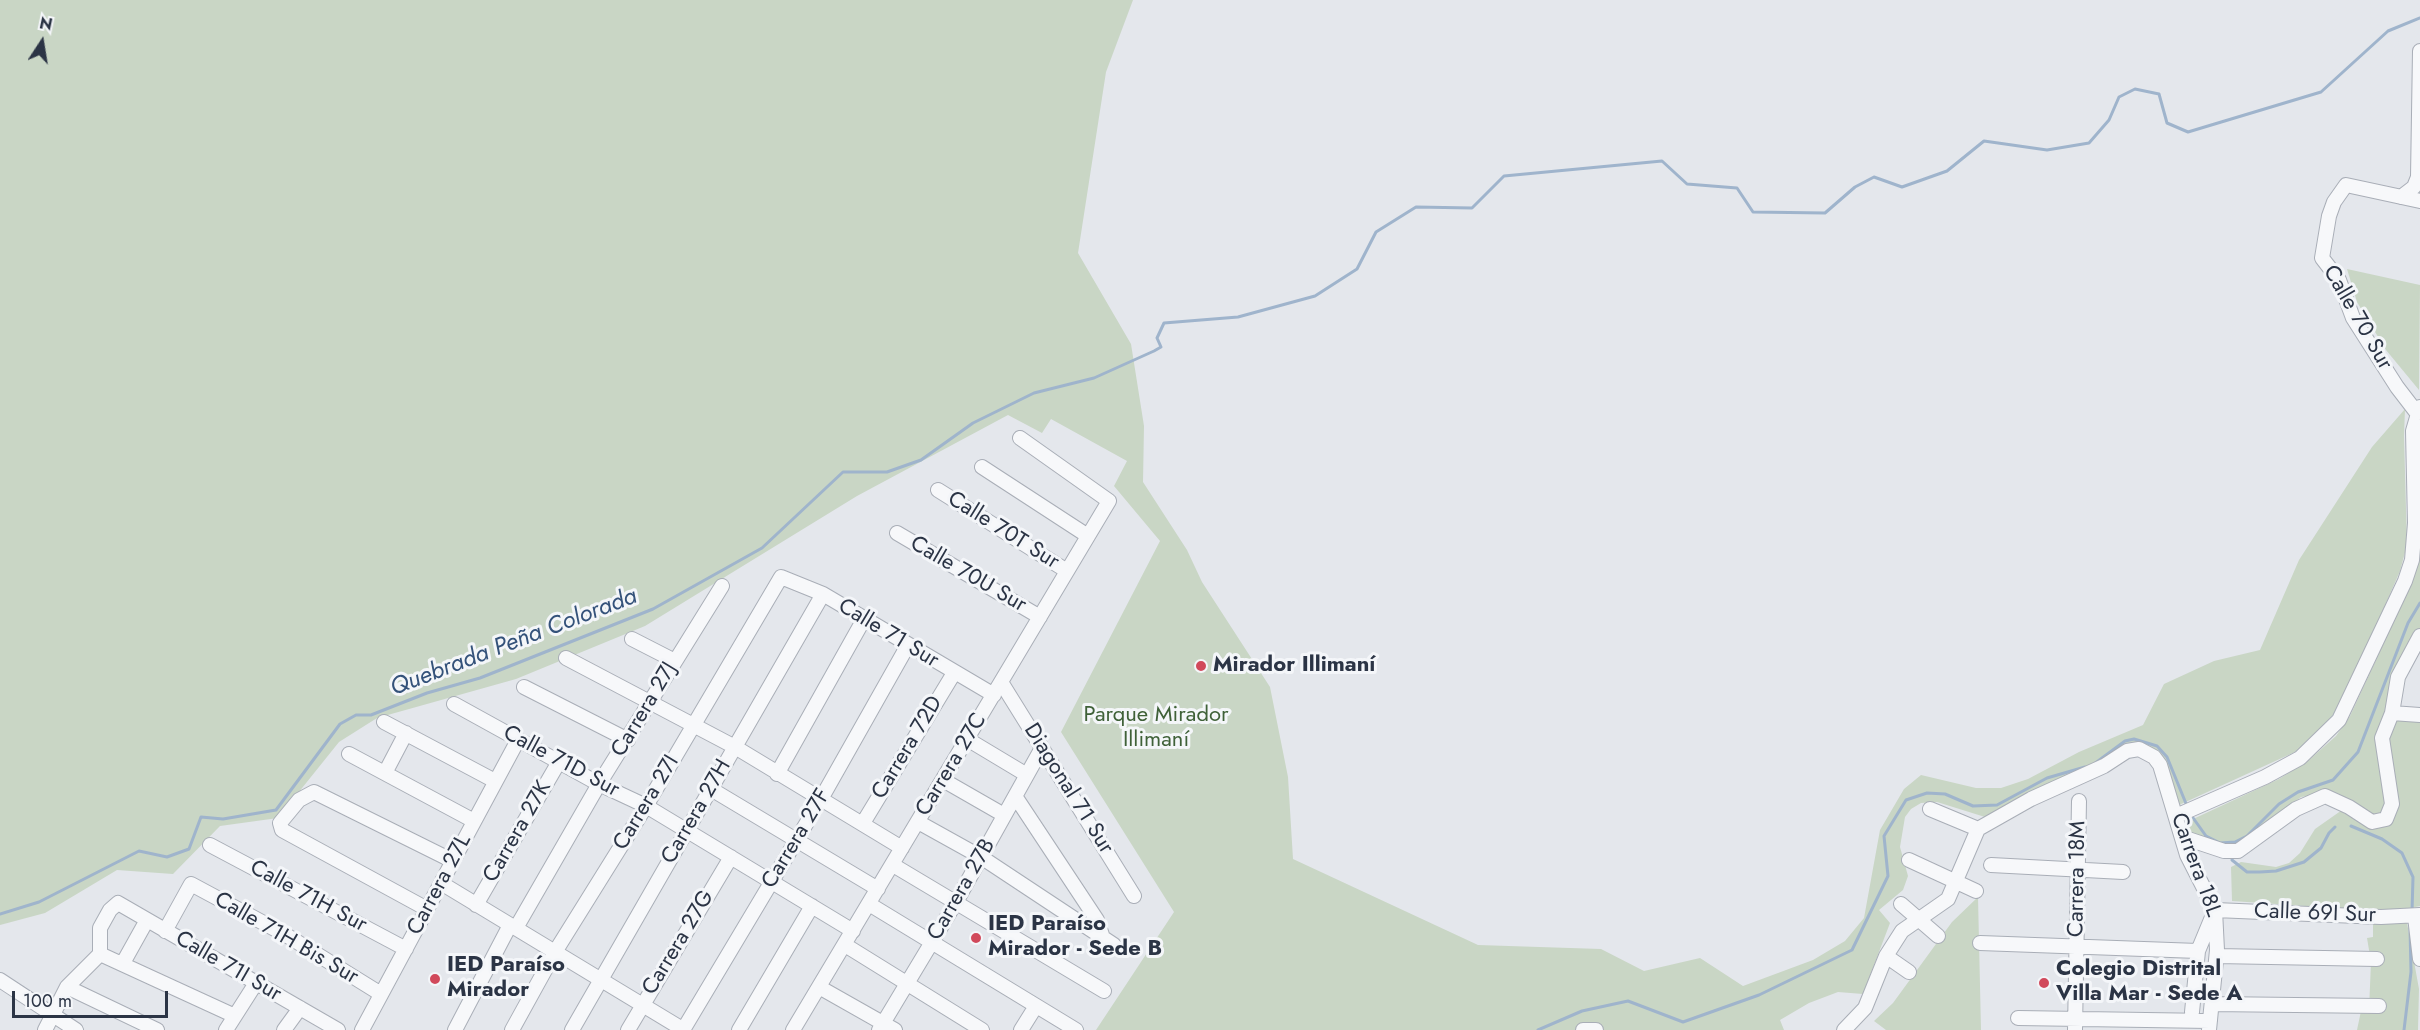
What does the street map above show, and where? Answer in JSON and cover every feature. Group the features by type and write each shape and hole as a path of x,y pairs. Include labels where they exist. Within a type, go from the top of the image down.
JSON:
{"street":[{"path":"2401,196 2414,186 2418,177 2420,51"},
{"name":"Calle 70 Sur","path":"2401,196 2346,185 2334,202 2329,216 2322,258 2339,280 2353,318 2397,387 2419,410"},
{"path":"2401,196 2420,201"},
{"path":"2181,814 2290,764 2319,742 2339,720 2409,571 2415,533 2413,443 2419,410"},
{"name":"Carrera 27C","path":"795,1030 1109,501 1020,438"},
{"path":"982,467 1088,536"},
{"name":"Calle 70T Sur","path":"938,490 1067,571"},
{"name":"Calle 70U Sur","path":"897,533 1040,617"},
{"name":"Calle 71 Sur","path":"781,577 823,594 954,673 997,688"},
{"name":"Carrera 27I","path":"512,1030 555,952 646,807 781,577"},
{"name":"Carrera 27J","path":"455,1030 513,927 722,586"},
{"name":"Carrera 27H","path":"572,1030 823,594"},
{"path":"777,774 864,619"},
{"path":"2182,837 2224,852 2238,851 2296,809 2325,796 2349,807 2372,822 2386,819 2391,809 2382,738 2392,713 2398,678 2420,636"},
{"path":"632,639 675,661"},
{"name":"Carrera 27F","path":"683,1030 821,799 908,645"},
{"path":"566,658 735,747 902,848"},
{"name":"Carrera 72D","path":"863,823 954,673"},
{"path":"524,687 628,740"},
{"name":"Diagonal 71 Sur","path":"997,688 1042,748 1134,896"},
{"name":"Calle 71D Sur","path":"454,704 687,830 771,883 854,931"},
{"path":"2392,713 2420,715"},
{"path":"384,722 495,782"},
{"path":"385,773 406,733"},
{"path":"968,739 1027,774"},
{"name":"Carrera 27L","path":"362,1030 518,740"},
{"name":"Carrera 27B","path":"886,1028 907,983 956,902 1042,748"},
{"name":"Carrera 18L","path":"1978,829 2031,799 2115,760 2127,751 2139,749 2154,757 2160,765 2181,814 2182,837 2190,863 2210,895 2216,910 2217,956 2210,1026"},
{"path":"350,754 474,821"},
{"name":"Carrera 27K","path":"476,905 560,760"},
{"path":"943,780 1004,815"},
{"path":"711,789 878,889"},
{"path":"427,909 282,830 280,823 290,809 308,793 314,792 453,861"},
{"path":"918,822 981,857 1109,942 1097,920 1015,796"},
{"name":"Carrera 18M","path":"2076,1024 2076,945 2080,870 2079,801"},
{"path":"1844,1030 1865,1008 1886,956 1902,931 1948,899 1978,829 1930,809"},
{"name":"Calle 71H Sur","path":"210,845 406,949"},
{"name":"Carrera 27G","path":"628,1030 730,857"},
{"path":"1909,860 1977,891"},
{"path":"893,865 1104,991"},
{"path":"1991,865 2123,872"},
{"path":"441,883 683,1030"},
{"name":"Calle 71H Bis Sur","path":"165,931 191,884 286,936 381,994"},
{"name":"Calle 71I Sur","path":"100,954 100,928 110,910 118,903 338,1030"},
{"path":"869,904 1076,1030"},
{"path":"1901,904 1938,936"},
{"path":"739,1030 812,906"},
{"path":"2192,1012 2198,951 2216,910"},
{"name":"Calle 69I Sur","path":"2216,910 2413,916"},
{"path":"2413,916 2420,959"},
{"path":"123,963 147,920"},
{"path":"1980,943 2198,951"},
{"path":"845,945 982,1030"},
{"path":"45,1030 67,987 100,954 235,1016"},
{"path":"1886,956 1909,972"},
{"path":"2217,956 2377,959"},
{"path":"0,980 76,1030"},
{"path":"226,1030 256,983"},
{"path":"67,987 157,1030"},
{"path":"819,987 886,1028"},
{"path":"2212,1004 2379,1006"},
{"path":"1021,1030 1036,1006"},
{"path":"284,1030 300,1008"},
{"path":"2018,1018 2076,1024 2210,1026"},
{"path":"1583,1030 1595,1030"}],"green space":[{"name":"Parque Mirador Illimaní","path":"0,0 1133,0 1106,72 1078,253 1131,344 1144,426 1143,482 1187,550 1202,582 1270,687 1288,777 1293,859 1478,945 1601,949 1644,971 1700,958 1743,986 1813,960 1845,941 1864,918 1880,830 1904,789 1921,775 1976,788 2001,788 2028,779 2079,752 2143,725 2164,684 2214,661 2260,650 2299,560 2372,447 2405,409 2407,545 2400,571 2343,702 2316,736 2295,752 2179,805 2169,772 2148,747 1985,817 1937,802 1921,803 1911,809 1905,817 1900,847 1908,876 1903,890 1879,910 1890,923 1863,994 1838,992 1809,1003 1780,1020 1784,1030 1096,1030 1174,912 1061,732 1160,541 1114,486 1127,461 1051,419 1042,433 1008,415 857,496 645,626 516,679 377,718 339,742 278,818 220,826 173,874 117,870 45,913 0,925"},
{"path":"2347,269 2420,285 2419,390 2386,350 2357,302"},
{"path":"2420,549 2420,640 2385,718 2420,722 2420,906 2393,912 2232,901 2231,867 2241,862 2276,867 2289,863 2300,853 2315,829 2352,803 2340,795 2323,793 2301,797 2235,847 2194,838 2189,828 2191,820 2279,779 2309,760 2336,736 2350,716 2394,621 2411,581"},
{"path":"1978,897 1981,1030 1886,1030 1874,1021 1893,1003 1952,922"},
{"path":"2373,922 2407,923 2419,989 2418,1030 2357,1030 2361,1011 2369,1010 2371,962 2367,938 2373,937"}],"waterway":[{"name":"Quebrada Peña Colorada","path":"0,914 39,902 139,851 167,857 189,849 201,817 223,819 276,810 340,724 356,715 371,715 427,693 480,678 653,609 762,548 843,472 887,472 921,460 973,423 1034,393 1094,378 1154,351 1161,347 1157,338 1164,323 1238,317 1315,296 1357,269 1376,232 1416,207 1472,208 1504,176 1662,161 1687,184 1737,188 1753,212 1825,213 1855,187 1874,177 1902,187 1947,171 1984,141 2047,150 2089,143 2109,120 2119,97 2135,89 2159,94 2167,123 2188,132 2321,92 2388,31 2420,18"},
{"path":"2191,815 2206,836 2220,843 2235,842 2247,836 2279,804 2298,792 2333,780 2358,752 2408,623 2420,603"},
{"path":"2094,764 2125,741 2134,739 2157,746 2167,757 2187,806"},
{"path":"1538,1030 1582,1011 1628,1001 1683,1022 1759,995 1852,950 1888,876 1884,836 1906,800 1927,793 1945,794 1973,806 1997,805 2047,778 2085,767"},
{"path":"2351,826 2382,839 2402,853 2413,877 2412,912"},
{"path":"2232,860 2247,872 2276,871 2304,862 2321,848 2335,827"},
{"path":"2404,1030 2411,972 2410,928"}],"place":[{"name":"Mirador Illimaní","path":"1201,666"},
{"name":"IED Paraíso Mirador - Sede B","path":"976,938"},
{"name":"IED Paraíso Mirador","path":"435,979"},
{"name":"Colegio Distrital Villa Mar - Sede A","path":"2044,983"}]}
